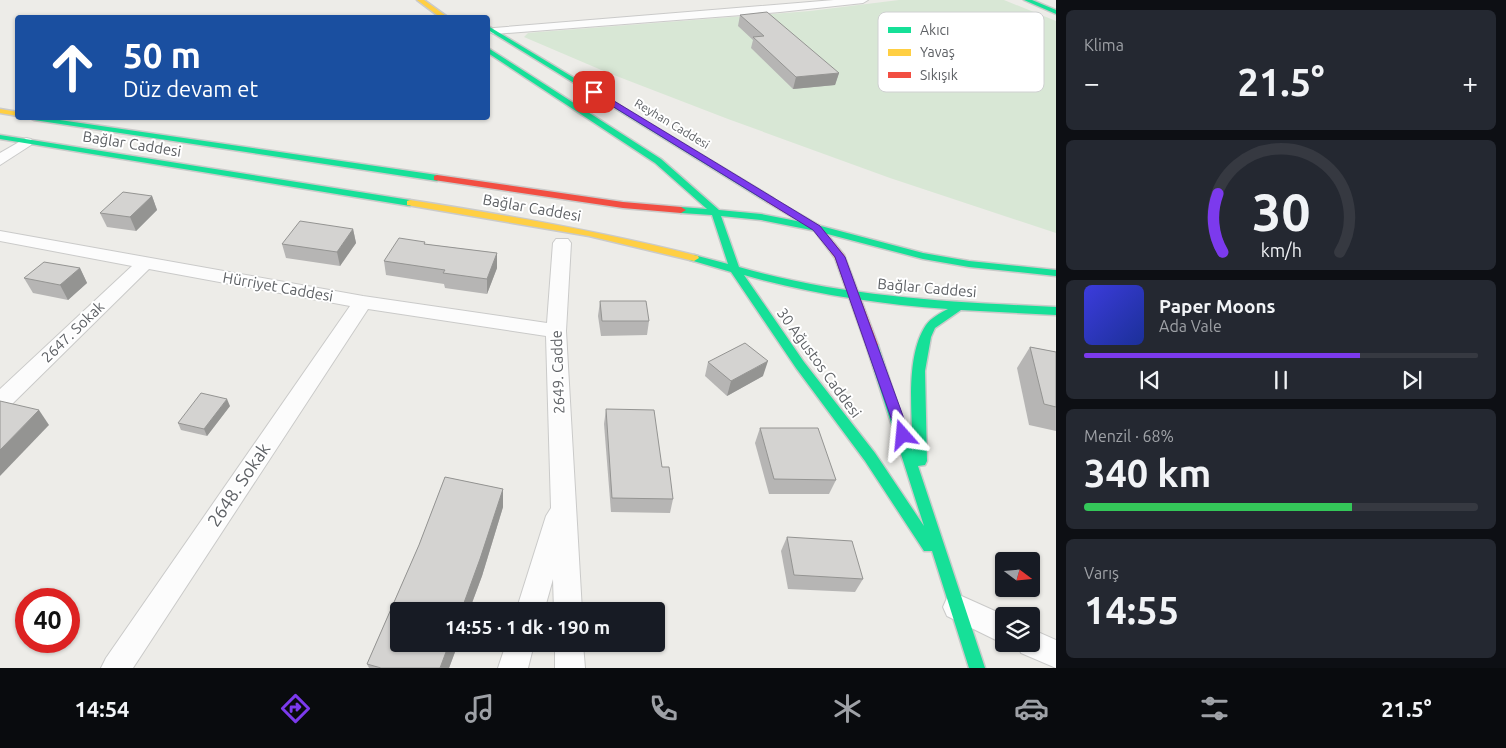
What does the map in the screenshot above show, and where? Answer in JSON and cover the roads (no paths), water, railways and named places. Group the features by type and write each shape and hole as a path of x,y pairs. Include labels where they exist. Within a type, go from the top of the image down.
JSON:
{"main road":[{"path":"420,0 442,15"},
{"path":"1027,0 1056,12"},
{"name":"Reyhan Caddesi","path":"491,30 817,228"},
{"path":"490,51 658,162 715,212"},
{"path":"0,111 15,114"},
{"name":"Bağlar Caddesi","path":"47,120 623,205 761,217 817,228 932,258 1009,270 1056,273"},
{"name":"Bağlar Caddesi","path":"0,137 549,225 646,245 807,288 855,296 959,306 1056,311"},
{"name":"30 Ağustos Caddesi","path":"715,212 734,268 800,365 870,457 948,575"},
{"name":"30 Ağustos Caddesi","path":"817,228 840,257 855,296 886,383 977,668"},
{"path":"920,488 919,391 922,344 930,327 959,306"}],"street":[{"path":"491,30 780,9 863,0"},
{"path":"0,160 26,142"},
{"name":"Hürriyet Caddesi","path":"0,236 363,302 556,331"},
{"name":"2649. Cadde","path":"562,243 556,331 568,602"},
{"name":"2647. Sokak","path":"0,402 146,262"},
{"name":"2648. Sokak","path":"116,668 363,302"},
{"name":"2649. Cadde","path":"533,602 563,500"},
{"path":"957,607 995,626"},
{"path":"1040,647 1056,655"},
{"path":"513,668 518,652"},
{"path":"569,652 570,668"}]}
